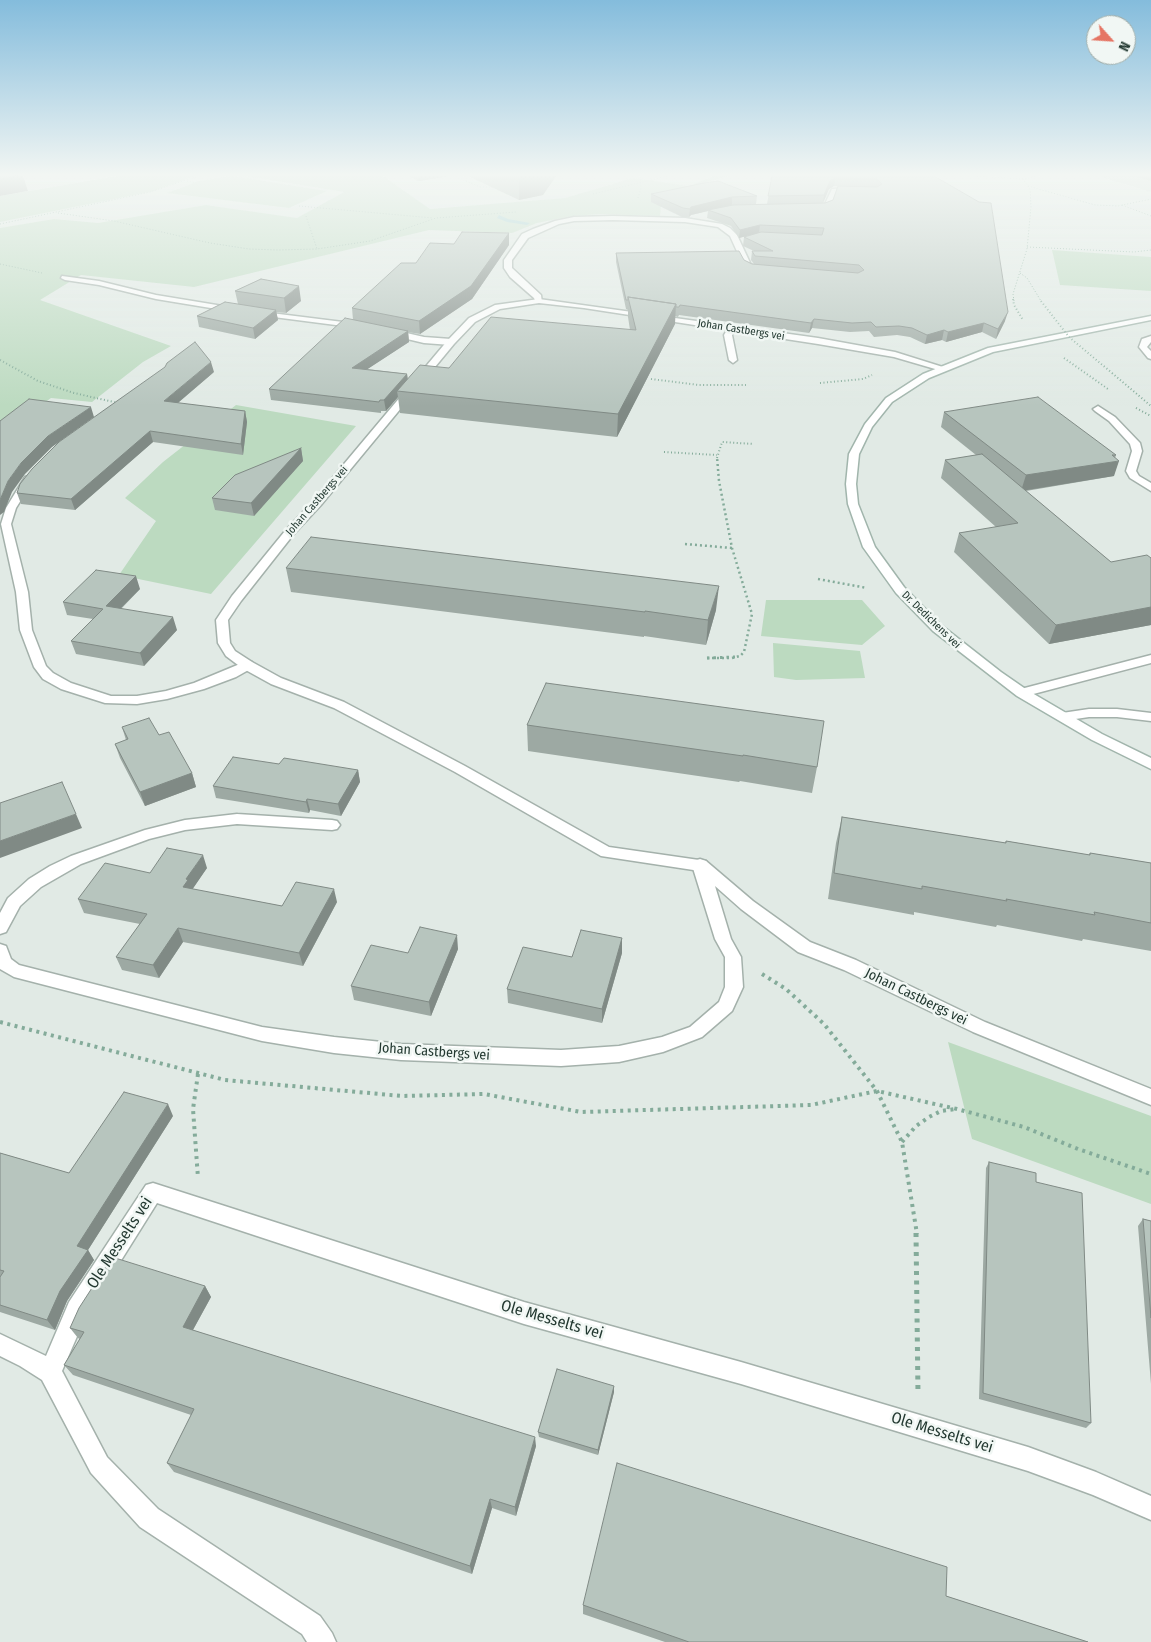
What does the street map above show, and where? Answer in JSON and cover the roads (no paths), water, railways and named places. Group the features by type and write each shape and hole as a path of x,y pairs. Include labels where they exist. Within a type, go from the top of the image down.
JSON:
{"street":[{"path":"512,253 508,260 508,268 512,275 538,297 539,301"},
{"path":"741,253 748,267 771,271"},
{"path":"65,278 99,283 156,297 240,311 367,328"},
{"name":"Johan Castbergs vei","path":"942,368 895,355 732,328 539,301 509,304 488,311 472,320 450,342 317,503 289,533 236,599 222,620 224,643 230,653 276,681 338,705 460,769 606,852 700,865 747,905 804,947 850,966 979,1027 1151,1097"},
{"name":"Dr. Dedichens vei","path":"1151,318 1006,347 942,368 889,400 868,426 854,454 852,465 853,504 869,547 900,590 937,628 996,676 1022,693 1062,717 1151,764"},
{"path":"732,328 728,335 733,360"},
{"path":"380,330 424,340 450,342"},
{"path":"1151,339 1145,341 1143,347 1151,356"},
{"path":"1098,409 1112,419 1135,443 1137,451 1132,471 1135,478 1151,488"},
{"path":"38,470 18,495 6,524 22,592 26,630 40,667 48,676 66,686 110,700 137,700 167,695 199,686 231,674 247,665"},
{"path":"1022,693 1151,659"},
{"path":"1062,717 1089,713 1117,713 1151,717"},
{"path":"0,928 14,902 28,888 49,874 110,847 145,836 185,825 237,819 332,825"},
{"name":"Johan Castbergs vei","path":"0,951 4,963 14,970 262,1034 334,1045 401,1052 561,1058 619,1054 663,1044 696,1032 726,1006 734,987 733,957 723,939 700,865"},
{"name":"Ole Messelts vei","path":"50,1372 78,1310 153,1192 524,1313 918,1425 1036,1462 1096,1484 1151,1508"},
{"path":"0,1345 28,1358 50,1372 99,1465 149,1518 311,1626 323,1642"}]}
